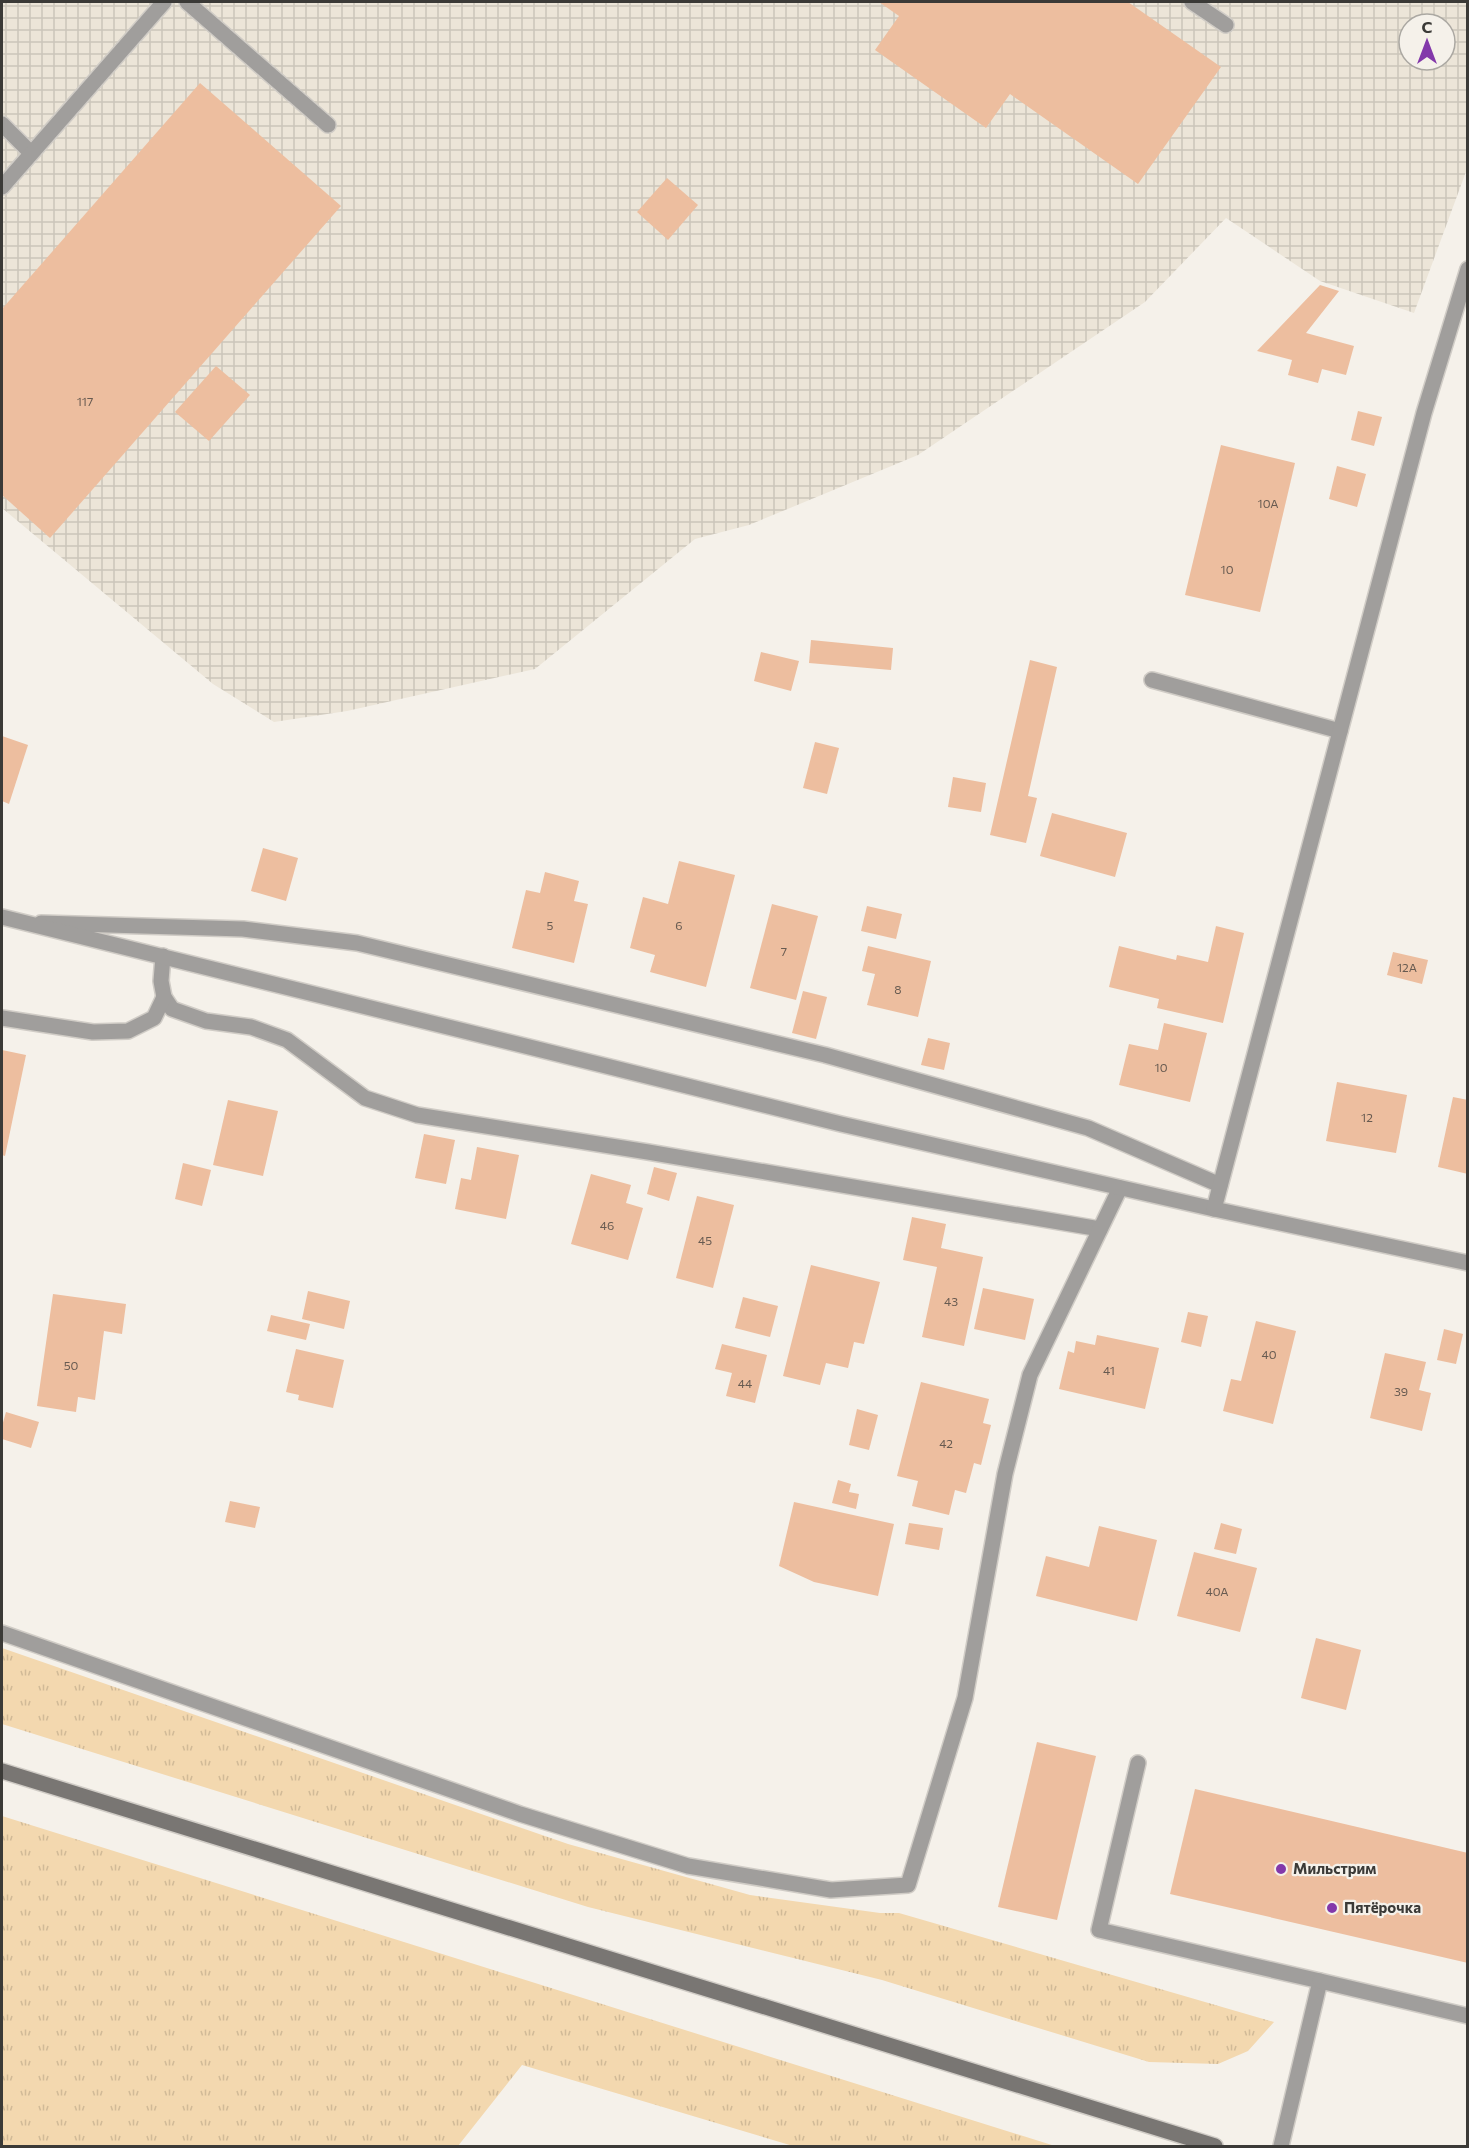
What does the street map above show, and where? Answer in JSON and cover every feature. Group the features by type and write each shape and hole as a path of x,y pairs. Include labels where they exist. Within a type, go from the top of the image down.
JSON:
{"main road":[{"path":"2,1771 1215,2146"}],"street":[{"path":"2,187 164,2"},
{"path":"187,2 328,125"},
{"path":"1192,2 1226,25"},
{"path":"2,124 31,153"},
{"path":"1214,1209 1424,413 1467,269"},
{"path":"1152,680 1340,731"},
{"path":"2,917 830,1121 1214,1209 1467,1263"},
{"path":"28,923 243,929 357,943 825,1054 1088,1128 1220,1185"},
{"path":"164,956 161,981 164,997 172,1009 206,1021 251,1027 287,1040 364,1098 417,1115 1100,1229"},
{"path":"2,1018 93,1032 128,1031 154,1018 164,997"},
{"path":"2,1633 520,1814 687,1866 831,1890 908,1885 964,1698 1005,1474 1030,1375 1120,1188"},
{"path":"1138,1764 1099,1930 1467,2016"},
{"path":"1281,2146 1320,1981"}],"shaded area":[{"path":"2,2 1467,2 1467,169 1414,313 1320,281 1226,218 1145,302 918,455 749,525 695,539 535,669 347,711 274,722 213,684 2,508"}],"green space":[{"path":"2,1648 568,1844 750,1895 880,1913 899,1913 1274,2022 1248,2051 1218,2064 1149,2062 882,1980 588,1907 2,1724"},
{"path":"2,1816 1055,2146 793,2146 522,2065 458,2146 2,2146"}],"building":[{"path":"879,2 1128,2 1221,67 1138,184 1010,94 986,128 875,50 899,16"},
{"path":"200,83 341,206 50,538 2,495 2,309"},
{"path":"667,178 698,205 668,240 637,212"},
{"path":"1320,285 1339,291 1306,333 1354,346 1346,375 1322,369 1318,383 1288,375 1292,360 1257,351"},
{"path":"216,366 250,395 209,441 175,412"},
{"path":"1358,411 1382,417 1374,446 1351,440"},
{"path":"1221,445 1295,463 1260,612 1185,595"},
{"path":"1337,466 1366,474 1357,507 1329,499"},
{"path":"811,640 893,648 891,670 809,663"},
{"path":"761,652 799,661 791,691 754,681"},
{"path":"1030,660 1057,667 1028,796 1037,798 1026,843 990,835"},
{"path":"2,736 28,745 9,804 2,801"},
{"path":"815,742 839,748 827,794 803,788"},
{"path":"953,777 986,783 981,812 948,807"},
{"path":"1052,813 1127,833 1115,877 1040,856"},
{"path":"263,848 298,858 286,901 251,891"},
{"path":"679,861 735,875 706,987 650,972 655,955 630,948 643,897 668,904"},
{"path":"545,872 579,881 574,901 588,904 574,963 512,948 526,890 540,893"},
{"path":"772,904 818,916 796,1000 750,988"},
{"path":"867,906 902,914 896,939 861,931"},
{"path":"1216,926 1244,933 1223,1023 1157,1008 1159,999 1109,987 1119,946 1176,960 1177,955 1208,962"},
{"path":"868,946 931,961 918,1017 867,1005 875,974 862,971"},
{"path":"1393,952 1428,960 1422,984 1387,975"},
{"path":"803,991 827,997 816,1039 792,1033"},
{"path":"1164,1023 1207,1033 1190,1102 1119,1085 1129,1044 1158,1050"},
{"path":"928,1038 950,1043 944,1070 921,1065"},
{"path":"2,1050 26,1055 5,1156 2,1155"},
{"path":"1337,1082 1407,1095 1396,1153 1326,1141"},
{"path":"1453,1097 1468,1100 1468,1174 1438,1167"},
{"path":"228,1100 278,1111 263,1176 213,1165"},
{"path":"424,1134 455,1140 446,1184 415,1178"},
{"path":"477,1147 519,1155 506,1219 455,1209 461,1178 471,1180"},
{"path":"183,1163 211,1170 202,1206 175,1199"},
{"path":"654,1167 677,1173 669,1201 647,1194"},
{"path":"591,1174 631,1185 626,1203 643,1208 628,1260 571,1244"},
{"path":"697,1196 734,1205 713,1288 676,1278"},
{"path":"912,1217 946,1224 941,1248 983,1257 964,1346 922,1337 937,1267 903,1260"},
{"path":"811,1265 880,1282 864,1344 854,1342 848,1368 826,1363 820,1385 783,1376"},
{"path":"983,1288 1034,1299 1025,1340 974,1329"},
{"path":"308,1291 350,1301 344,1329 302,1319"},
{"path":"53,1294 126,1304 122,1334 104,1331 95,1400 78,1397 76,1412 37,1406"},
{"path":"743,1297 778,1306 770,1337 735,1328"},
{"path":"1188,1312 1208,1316 1201,1347 1181,1342"},
{"path":"271,1315 310,1324 306,1340 267,1331"},
{"path":"1256,1321 1296,1331 1273,1424 1223,1411 1231,1379 1241,1381"},
{"path":"1444,1329 1463,1334 1456,1364 1437,1360"},
{"path":"1097,1335 1159,1348 1145,1409 1059,1389 1068,1351 1074,1353 1076,1341 1095,1345"},
{"path":"722,1344 767,1355 755,1403 726,1396 732,1373 715,1369"},
{"path":"296,1349 344,1360 333,1408 298,1400 299,1395 286,1392"},
{"path":"1385,1353 1426,1362 1419,1390 1431,1393 1422,1431 1370,1418"},
{"path":"921,1382 989,1399 983,1423 991,1425 981,1465 974,1463 966,1493 955,1490 949,1515 912,1506 918,1481 897,1476"},
{"path":"857,1409 878,1415 869,1450 849,1445"},
{"path":"6,1412 39,1422 31,1448 2,1439 2,1426"},
{"path":"838,1480 851,1484 849,1492 859,1494 856,1509 832,1503"},
{"path":"230,1501 260,1507 255,1528 225,1522"},
{"path":"794,1502 894,1524 878,1596 814,1582 779,1566"},
{"path":"909,1523 943,1528 939,1550 905,1544"},
{"path":"1221,1523 1242,1529 1236,1554 1214,1549"},
{"path":"1099,1526 1157,1540 1137,1621 1036,1596 1046,1556 1089,1567"},
{"path":"1194,1552 1257,1568 1240,1632 1177,1616"},
{"path":"1316,1638 1361,1650 1346,1710 1301,1698"},
{"path":"1037,1742 1096,1756 1057,1920 998,1907"},
{"path":"1195,1789 1468,1853 1468,1963 1170,1894"}],"place":[{"name":"Мильстрим","path":"1281,1869"},
{"name":"Пятёрочка","path":"1332,1908"}]}
